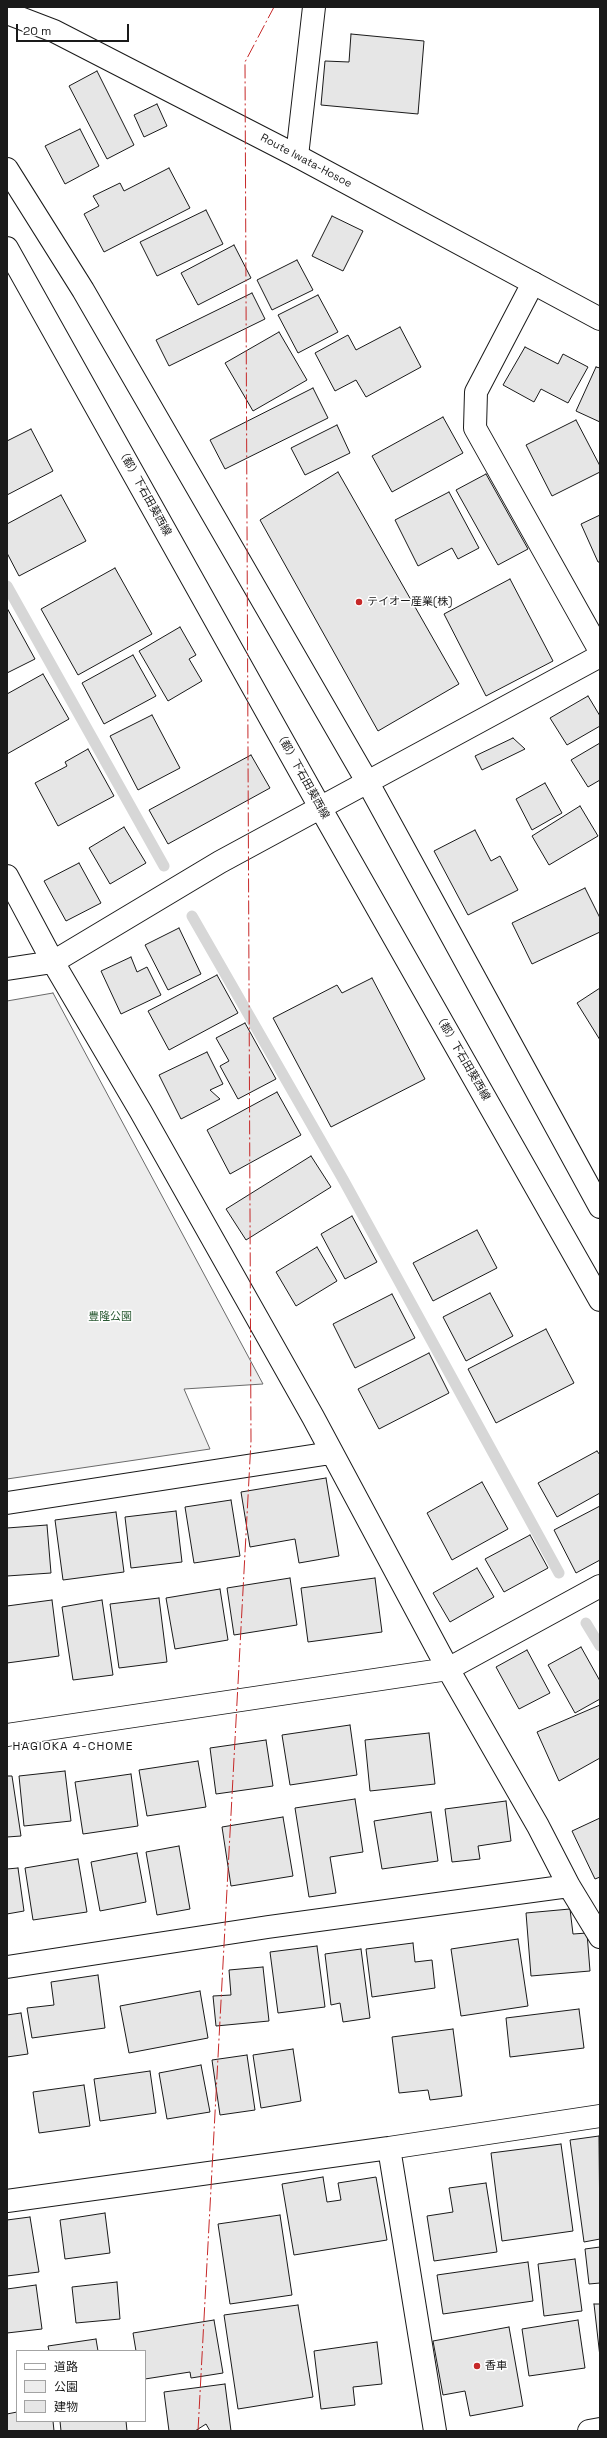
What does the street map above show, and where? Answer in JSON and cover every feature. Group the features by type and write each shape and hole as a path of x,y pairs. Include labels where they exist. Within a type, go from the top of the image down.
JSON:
{"street":[{"path":"297,156 314,7"},
{"name":"Route Iwata-Hosoe","path":"7,13 54,31 297,156 600,319"},
{"path":"7,169 83,290 368,783 600,1207"},
{"name":"（都）下石田葵西線","path":"7,248 321,809 600,1300"},
{"path":"533,283 476,392 475,428 600,651"},
{"path":"7,969 53,962 220,862 321,809 600,656"},
{"path":"7,876 53,962 142,1112 448,1668 538,1826 569,1886 600,1937"},
{"path":"7,1503 331,1453"},
{"path":"7,1735 103,1722 448,1668 600,1586"},
{"path":"7,1967 268,1927 569,1886"},
{"path":"7,2201 389,2148 600,2116"},
{"path":"389,2148 434,2431"},
{"path":"589,2431 600,2429"}],"green space":[{"name":"豊隆公園","path":"53,993 263,1384 184,1389 210,1449 7,1479 7,1001"}],"building":[{"path":"351,34 424,41 418,114 321,105 325,61 349,62"},
{"path":"97,71 134,145 107,159 69,86"},
{"path":"157,104 167,126 144,137 134,115"},
{"path":"80,129 99,166 65,184 45,146"},
{"path":"169,168 190,208 104,252 84,214 99,206 93,196 120,183 124,191"},
{"path":"206,210 223,244 157,276 140,242"},
{"path":"332,216 363,231 343,271 312,256"},
{"path":"234,245 251,278 198,305 181,273"},
{"path":"297,260 313,290 272,310 257,280"},
{"path":"252,293 265,319 169,366 156,340"},
{"path":"318,295 338,332 298,353 278,315"},
{"path":"400,327 421,367 366,397 356,380 335,391 315,353 348,335 356,350"},
{"path":"279,332 307,380 253,411 225,363"},
{"path":"525,347 558,364 563,354 588,367 568,403 541,389 534,402 503,385"},
{"path":"596,367 600,368 600,422 576,411"},
{"path":"313,388 328,418 225,469 210,440"},
{"path":"443,417 463,453 392,492 372,456"},
{"path":"576,420 600,466 600,472 552,496 526,445"},
{"path":"337,425 350,453 305,475 291,448"},
{"path":"31,429 53,471 7,495 7,441"},
{"name":"テイオー産業(株)","path":"338,472 459,684 378,731 260,520"},
{"path":"486,474 528,549 498,565 456,490"},
{"path":"449,492 479,548 458,559 452,548 418,566 395,520"},
{"path":"61,495 86,541 19,576 7,553 7,524"},
{"path":"600,515 600,562 598,562 581,524"},
{"path":"115,568 152,634 78,675 41,609"},
{"path":"510,579 553,661 486,696 444,614"},
{"path":"7,608 35,659 7,673"},
{"path":"180,627 196,655 189,659 202,681 168,701 139,651"},
{"path":"133,655 156,696 104,724 82,683"},
{"path":"43,674 69,719 7,754 7,694"},
{"path":"588,696 600,716 600,726 567,745 550,718"},
{"path":"152,715 180,768 138,790 110,736"},
{"path":"513,738 525,749 482,770 475,756"},
{"path":"600,743 600,780 588,787 571,760"},
{"path":"88,749 114,796 58,826 35,783 67,766 65,762"},
{"path":"251,755 270,788 168,844 149,810"},
{"path":"545,783 562,813 532,830 516,799"},
{"path":"580,806 598,836 549,865 532,836"},
{"path":"124,827 146,863 110,884 89,848"},
{"path":"475,830 491,861 500,856 518,890 468,915 434,851"},
{"path":"79,863 101,903 66,921 44,881"},
{"path":"585,888 600,918 600,932 532,964 512,923"},
{"path":"179,928 201,974 168,990 145,945"},
{"path":"131,957 137,972 147,967 161,995 121,1014 101,971"},
{"path":"217,975 238,1013 169,1050 148,1011"},
{"path":"372,978 425,1079 331,1127 273,1018 337,985 342,993"},
{"path":"600,988 600,1040 577,1003"},
{"path":"245,1023 276,1079 238,1099 220,1066 229,1061 216,1038"},
{"path":"207,1052 223,1084 210,1090 220,1099 181,1119 159,1075"},
{"path":"277,1092 301,1135 230,1174 207,1130"},
{"path":"311,1156 331,1187 246,1240 226,1209"},
{"path":"352,1216 377,1262 345,1279 321,1234"},
{"path":"477,1230 497,1268 433,1301 413,1263"},
{"path":"317,1247 337,1281 296,1306 276,1272"},
{"path":"490,1293 513,1336 466,1361 443,1317"},
{"path":"392,1294 415,1338 355,1368 333,1324"},
{"path":"546,1329 574,1383 496,1423 468,1369"},
{"path":"429,1353 449,1393 379,1429 358,1389"},
{"path":"597,1451 600,1455 600,1493 557,1517 538,1483"},
{"path":"326,1478 339,1556 299,1563 295,1539 250,1547 241,1492"},
{"path":"482,1482 508,1529 452,1560 427,1513"},
{"path":"231,1500 240,1556 194,1563 185,1507"},
{"path":"600,1506 600,1560 576,1573 554,1530"},
{"path":"176,1511 182,1562 131,1568 125,1517"},
{"path":"116,1512 124,1572 63,1580 55,1520"},
{"path":"47,1525 51,1573 7,1576 7,1528"},
{"path":"530,1535 548,1568 504,1592 485,1559"},
{"path":"477,1568 494,1597 450,1622 433,1593"},
{"path":"290,1578 297,1625 234,1635 227,1588"},
{"path":"375,1578 382,1632 308,1642 301,1588"},
{"path":"220,1589 228,1640 175,1649 166,1598"},
{"path":"159,1598 167,1662 119,1668 110,1604"},
{"path":"52,1600 59,1656 7,1663 7,1606"},
{"path":"102,1600 113,1675 73,1680 62,1607"},
{"path":"581,1647 600,1681 600,1699 575,1713 548,1665"},
{"path":"527,1650 550,1693 519,1709 496,1667"},
{"path":"600,1705 600,1758 559,1781 537,1732"},
{"path":"350,1725 357,1775 290,1785 282,1735"},
{"path":"429,1733 435,1784 370,1791 365,1740"},
{"path":"266,1740 273,1786 216,1794 210,1748"},
{"path":"198,1761 206,1807 147,1816 139,1770"},
{"path":"65,1771 71,1821 24,1826 19,1776"},
{"path":"131,1774 138,1826 83,1834 75,1782"},
{"path":"7,1776 12,1776 21,1836 7,1837"},
{"path":"355,1799 363,1852 330,1857 336,1893 309,1897 295,1808"},
{"path":"506,1801 511,1841 478,1846 480,1859 452,1862 445,1809"},
{"path":"431,1812 438,1861 382,1869 374,1821"},
{"path":"283,1817 293,1876 231,1886 222,1827"},
{"path":"600,1818 600,1877 595,1879 572,1831"},
{"path":"179,1846 190,1909 157,1915 146,1852"},
{"path":"137,1853 146,1902 100,1911 91,1862"},
{"path":"78,1859 87,1912 33,1920 25,1868"},
{"path":"18,1868 24,1911 7,1914 7,1869"},
{"path":"570,1909 573,1934 587,1933 590,1971 531,1976 526,1913"},
{"path":"518,1939 528,2006 461,2016 451,1949"},
{"path":"413,1943 415,1962 432,1960 435,1988 372,1997 366,1949"},
{"path":"317,1946 325,2007 278,2013 270,1952"},
{"path":"361,1949 370,2018 343,2022 340,2003 331,2005 325,1954"},
{"path":"263,1967 269,2021 216,2026 213,1996 231,1995 229,1970"},
{"path":"98,1975 105,2028 32,2038 27,2008 54,2005 51,1982"},
{"path":"200,1991 208,2038 129,2053 120,2006"},
{"path":"579,2009 584,2048 510,2057 506,2018"},
{"path":"21,2013 28,2054 7,2057 7,2015"},
{"path":"453,2029 462,2096 430,2100 428,2090 399,2093 392,2037"},
{"path":"293,2049 301,2101 261,2108 253,2055"},
{"path":"247,2055 255,2110 220,2115 212,2060"},
{"path":"201,2065 210,2112 167,2119 159,2073"},
{"path":"150,2071 156,2113 100,2121 94,2079"},
{"path":"84,2085 90,2126 39,2133 33,2092"},
{"path":"599,2136 600,2239 584,2242 570,2140"},
{"path":"561,2144 573,2231 502,2241 491,2153"},
{"path":"323,2177 327,2202 341,2200 338,2183 376,2177 387,2240 294,2255 282,2184"},
{"path":"486,2183 497,2252 434,2261 427,2216 453,2212 449,2188"},
{"path":"105,2213 110,2253 65,2259 60,2220"},
{"path":"280,2215 292,2295 230,2304 218,2224"},
{"path":"30,2217 39,2272 7,2276 7,2220"},
{"path":"600,2247 600,2283 589,2284 585,2249"},
{"path":"575,2259 582,2311 544,2316 538,2264"},
{"path":"528,2262 533,2301 443,2314 437,2275"},
{"path":"117,2282 120,2319 76,2323 72,2287"},
{"path":"36,2285 42,2329 7,2333 7,2289"},
{"path":"594,2304 600,2304 600,2357"},
{"path":"298,2305 313,2397 238,2409 224,2315"},
{"path":"214,2320 223,2373 191,2378 190,2372 146,2379 146,2350 136,2350 133,2333"},
{"path":"578,2320 585,2368 529,2376 522,2329"},
{"name":"香車","path":"509,2327 523,2406 470,2416 465,2391 443,2395 433,2341"},
{"path":"96,2339 98,2350 49,2350 48,2346"},
{"path":"377,2342 382,2384 353,2387 355,2405 321,2409 314,2351"},
{"path":"225,2384 231,2431 210,2431 206,2424 195,2431 169,2431 164,2392"},
{"path":"16,2412 16,2422 53,2422 54,2431 7,2431 7,2414"},
{"path":"60,2422 126,2422 127,2431 61,2431"}],"waterway":[{"path":"7,586 164,866"},
{"path":"192,916 344,1181 559,1573"},
{"path":"586,1623 600,1646"}],"power":[{"path":"198,2431 251,1441 245,62 274,7"}],"place":[{"name":"テイオー産業(株)","path":"359,602"},
{"name":"香車","path":"477,2366"}],"district":[{"name":"HAGIOKA 4-CHOME","path":"73,1747"}]}
